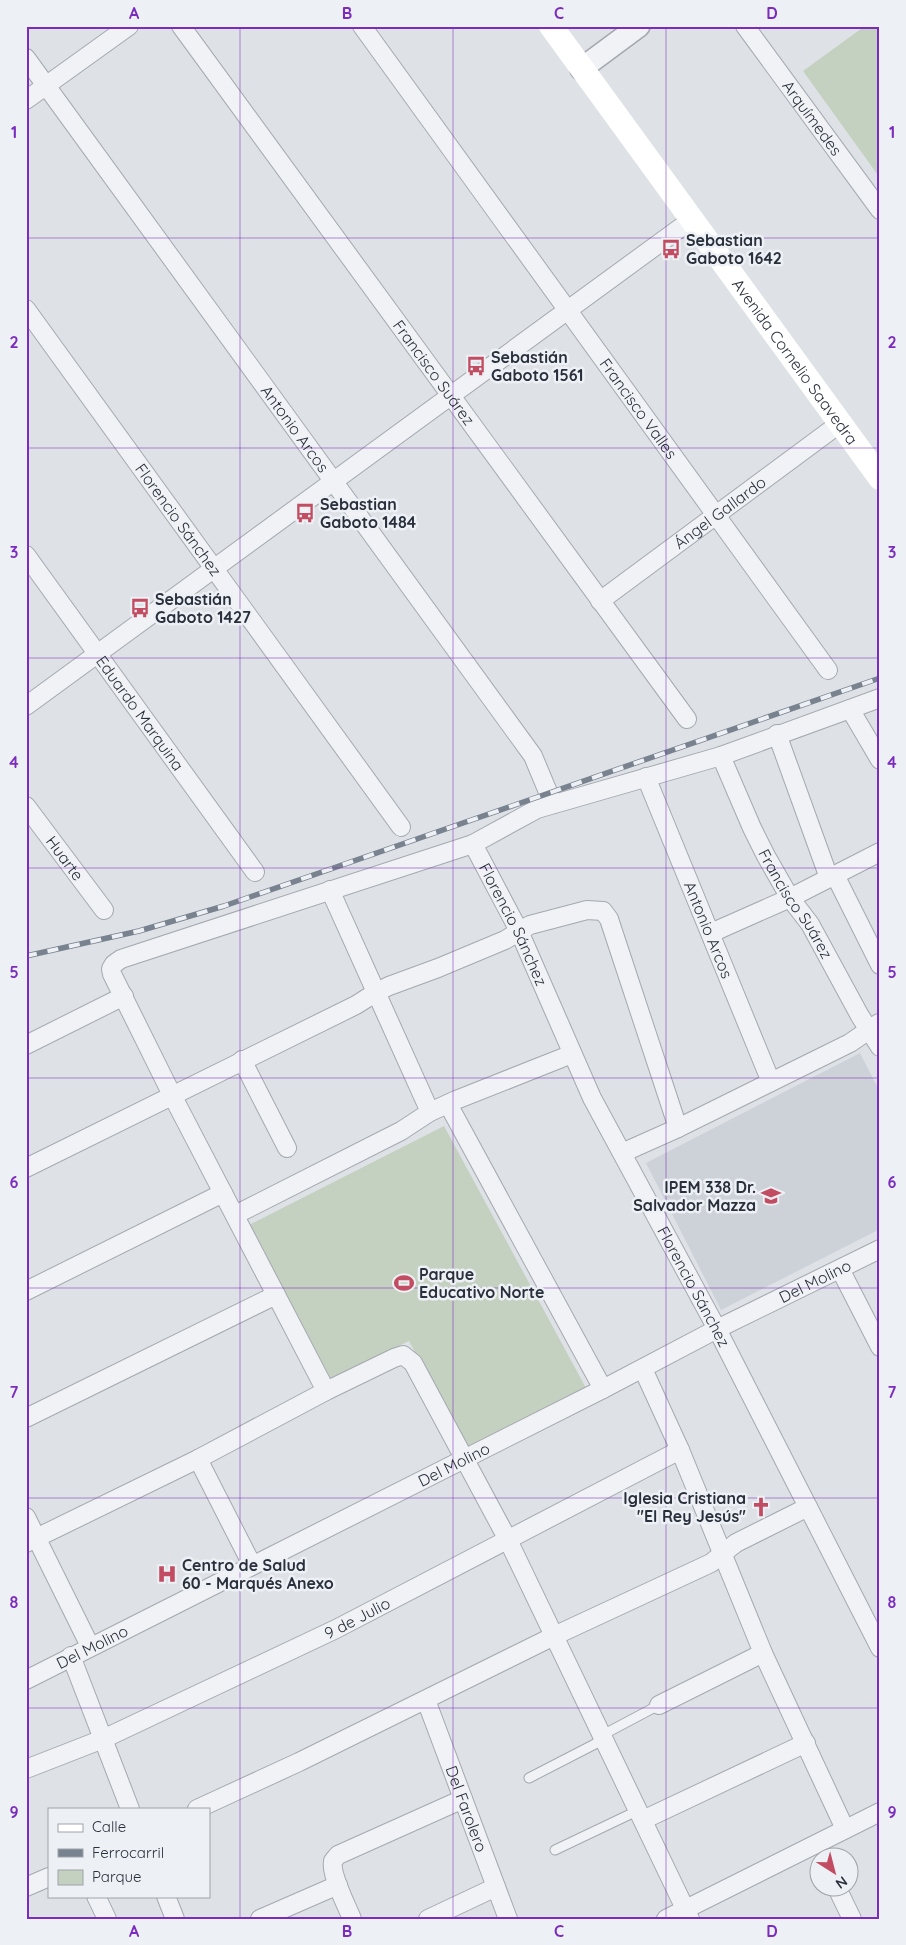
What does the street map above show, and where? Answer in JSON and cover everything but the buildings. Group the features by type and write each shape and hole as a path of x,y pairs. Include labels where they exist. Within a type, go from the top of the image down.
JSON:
{"main road":[{"name":"Avenida Cornelio Saavedra","path":"551,26 839,424 877,469"}],"street":[{"path":"26,100 129,26"},
{"name":"Francisco Suárez","path":"180,26 687,719"},
{"name":"Francisco Valles","path":"362,26 828,670"},
{"path":"581,69 639,26"},
{"name":"Arquímedes","path":"746,26 880,210"},
{"name":"Antonio Arcos","path":"26,58 533,756 553,804"},
{"path":"26,706 691,220"},
{"name":"Florencio Sánchez","path":"26,309 401,827"},
{"name":"Ángel Gallardo","path":"600,601 839,424"},
{"name":"Eduardo Marquina","path":"26,555 255,872"},
{"path":"326,1391 172,1095 111,969 114,964 121,959 473,844 525,814 553,804 721,756 880,698"},
{"path":"850,709 880,760"},
{"path":"777,734 832,877 880,965"},
{"name":"Francisco Suárez","path":"721,756 752,828 790,898 810,924 874,1026 880,1047"},
{"name":"Antonio Arcos","path":"646,777 771,1082"},
{"name":"Huarte","path":"26,806 104,910"},
{"name":"Florencio Sánchez","path":"473,844 520,931 592,1098 717,1329 880,1648"},
{"path":"711,933 790,898 880,852"},
{"path":"330,890 430,1112"},
{"path":"26,1168 356,1005 375,992 505,940 530,925 595,909 607,915 678,1128"},
{"path":"26,1045 124,996"},
{"path":"622,1153 678,1128 850,1043 874,1026"},
{"path":"235,1215 401,1131 430,1112 572,1054"},
{"path":"242,1060 287,1148"},
{"path":"448,1104 603,1389"},
{"path":"26,1291 223,1192"},
{"name":"Del Molino","path":"26,1680 90,1646 643,1369 717,1329 880,1250"},
{"path":"840,1269 880,1347"},
{"path":"26,1418 276,1295"},
{"path":"31,1540 198,1459 326,1391 403,1355 413,1363 508,1540 688,1914"},
{"path":"643,1369 680,1450 763,1653 845,1828"},
{"name":"9 de Julio","path":"26,1769 103,1739 336,1629 680,1450"},
{"path":"198,1459 252,1565"},
{"path":"199,1808 299,1762 554,1636 711,1562 736,1543 808,1507"},
{"path":"26,1517 31,1540 90,1646"},
{"path":"659,1705 763,1653"},
{"path":"71,1656 130,1808"},
{"name":"Del Farolero","path":"426,1700 508,1919"},
{"path":"641,1815 806,1743"},
{"path":"352,1919 338,1886 333,1868 333,1861 338,1855 463,1799"},
{"path":"822,1848 845,1828 880,1812"},
{"path":"666,1919 688,1914 808,1856"},
{"path":"26,1887 48,1877"},
{"path":"260,1919 338,1886"},
{"path":"428,1919 496,1888"},
{"path":"97,1898 106,1919"},
{"path":"167,1898 175,1919"},
{"path":"842,1898 852,1919"}],"lane":[{"path":"529,1778 595,1744 603,1737 659,1705"},
{"path":"555,1850 641,1815"}],"shaded area":[{"name":"IPEM 338 Dr. Salvador Mazza","path":"860,1053 880,1092 880,1229 721,1310 646,1163"}],"green space":[{"path":"865,26 880,26 880,178 803,71"},
{"name":"Parque Educativo Norte","path":"444,1126 586,1388 467,1449 409,1341 331,1379 247,1226"}],"railway":[{"path":"26,956 139,931 224,906 880,678"}],"place":[{"name":"Sebastian Gaboto 1642","path":"671,249"},
{"name":"Sebastián Gaboto 1561","path":"476,366"},
{"name":"Sebastian Gaboto 1484","path":"305,513"},
{"name":"Sebastián Gaboto 1427","path":"140,608"},
{"name":"IPEM 338 Dr. Salvador Mazza","path":"771,1196"},
{"name":"Parque Educativo Norte","path":"404,1283"},
{"name":"Iglesia Cristiana \"El Rey Jesús\"","path":"761,1507"},
{"name":"Centro de Salud 60 - Marqués Anexo","path":"167,1574"}]}
